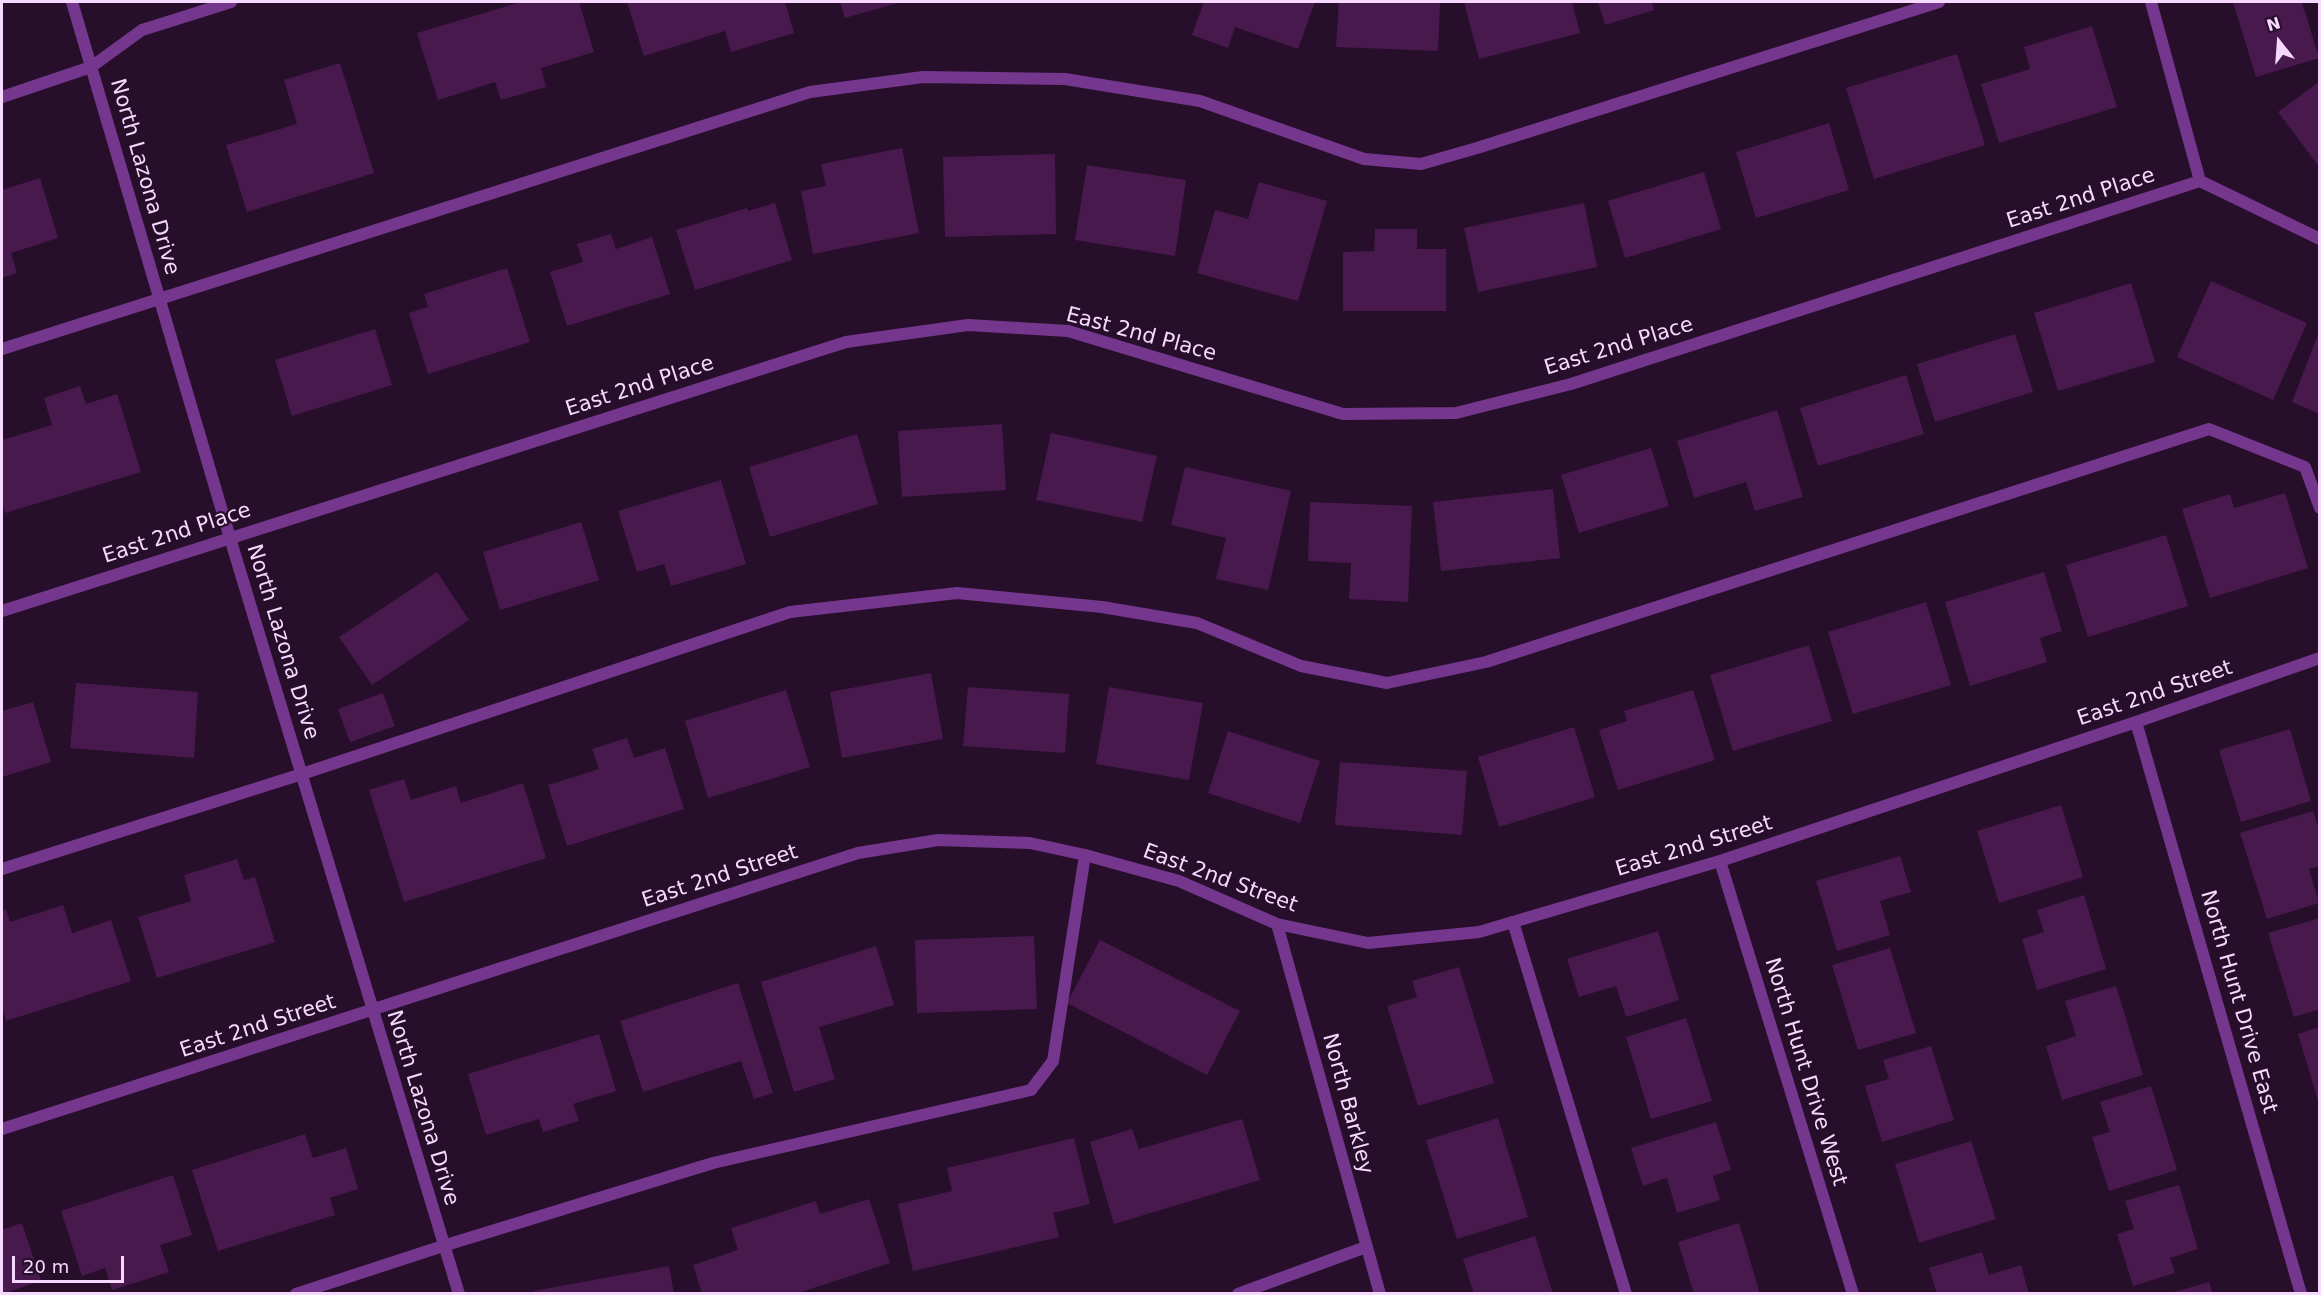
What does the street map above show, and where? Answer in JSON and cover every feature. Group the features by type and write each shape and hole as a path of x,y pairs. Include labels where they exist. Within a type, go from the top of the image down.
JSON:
{"street":[{"name":"North Lazona Drive","path":"72,2 230,538 459,1293"},
{"path":"2,96 91,67 142,30 231,2"},
{"path":"2,348 810,93 923,77 1065,79 1200,101 1364,159 1421,164 1939,2"},
{"path":"2151,2 2200,181 2319,239"},
{"name":"East 2nd Place","path":"2,611 846,342 968,325 1068,332 1343,414 1456,413 1571,384 2200,181"},
{"path":"2,869 302,774 790,612 957,593 1102,607 1197,623 1300,666 1388,683 1486,662 2209,429 2305,466 2319,508"},
{"name":"East 2nd Street","path":"2,1129 858,853 938,840 1030,843 1085,855 1179,881 1278,924 1368,943 1479,932 1720,861 2136,722 2319,658"},
{"name":"North Hunt Drive East","path":"2136,722 2301,1293"},
{"path":"296,1293 713,1163 1031,1090 1053,1061 1085,855"},
{"name":"North Hunt Drive West","path":"1720,861 1853,1293"},
{"path":"1513,922 1626,1293"},
{"name":"North Barkley","path":"1278,924 1380,1293"},
{"path":"1238,1293 1366,1247"}],"building":[{"path":"521,2 579,2 594,52 541,68 546,87 501,100 495,82 438,100 417,33"},
{"path":"627,2 785,2 794,33 731,52 725,31 644,56"},
{"path":"840,2 901,2 845,18"},
{"path":"1204,2 1315,2 1298,49 1235,27 1228,48 1192,35"},
{"path":"1339,2 1440,2 1438,51 1336,47"},
{"path":"1464,2 1572,2 1580,33 1479,59"},
{"path":"1598,2 1652,2 1654,10 1605,25"},
{"path":"2233,2 2302,2 2319,58 2256,77"},
{"path":"2092,26 2117,107 1999,143 1981,84 2030,69 2024,47"},
{"path":"1957,54 1985,145 1874,179 1846,88"},
{"path":"340,63 374,173 247,212 226,145 297,124 284,80"},
{"path":"2320,81 2320,168 2278,112"},
{"path":"1829,123 1849,190 1756,218 1736,152"},
{"path":"902,148 919,233 813,254 801,191 826,186 821,164"},
{"path":"1055,154 1056,234 945,237 943,157"},
{"path":"1087,165 1186,180 1175,256 1075,240"},
{"path":"1704,172 1721,229 1625,258 1608,201"},
{"path":"40,178 58,238 11,253 17,273 2,278 2,190"},
{"path":"1259,182 1327,201 1298,301 1197,273 1215,210 1248,219"},
{"path":"775,203 792,260 695,290 676,230 747,208 748,211"},
{"path":"1584,203 1597,267 1478,292 1464,228"},
{"path":"1375,229 1417,229 1417,249 1446,249 1446,311 1343,311 1343,252 1374,251"},
{"path":"611,234 616,249 652,237 670,294 567,326 550,272 583,262 577,244"},
{"path":"507,268 530,342 428,374 409,313 428,307 424,294"},
{"path":"2211,281 2307,323 2273,400 2177,357"},
{"path":"2131,283 2155,362 2058,391 2034,313"},
{"path":"375,329 392,385 292,416 275,360"},
{"path":"2320,332 2320,414 2292,402"},
{"path":"2015,334 2033,392 1935,422 1917,364"},
{"path":"1906,375 1924,434 1818,466 1800,408"},
{"path":"80,386 86,404 117,394 141,472 5,513 2,502 2,440 52,425 44,398"},
{"path":"1777,410 1803,497 1755,511 1746,482 1694,498 1677,441"},
{"path":"1002,424 1006,490 902,497 898,431"},
{"path":"1051,433 1157,456 1142,522 1036,500"},
{"path":"857,434 878,504 770,537 749,467"},
{"path":"1651,448 1669,506 1579,533 1561,475"},
{"path":"1185,467 1291,491 1268,590 1216,579 1226,538 1171,525"},
{"path":"721,480 746,564 671,586 664,564 637,572 618,511"},
{"path":"1553,489 1560,558 1441,571 1433,502"},
{"path":"2285,493 2308,568 2210,598 2182,509 2230,494 2234,508"},
{"path":"1310,502 1412,506 1408,602 1349,599 1351,563 1308,561"},
{"path":"581,522 599,580 500,610 483,552"},
{"path":"2166,535 2188,606 2088,637 2066,565"},
{"path":"437,572 469,620 372,685 339,637"},
{"path":"2044,572 2062,631 2040,638 2047,662 1970,686 1945,602"},
{"path":"1926,602 1951,685 1853,714 1828,632"},
{"path":"1809,645 1832,721 1733,751 1710,675"},
{"path":"931,673 943,739 842,758 830,692"},
{"path":"76,683 198,692 194,758 70,748"},
{"path":"968,687 1069,694 1065,753 963,746"},
{"path":"1109,687 1203,703 1189,780 1096,764"},
{"path":"786,690 810,767 708,798 685,721"},
{"path":"1693,690 1715,760 1618,790 1599,730 1627,721 1624,711"},
{"path":"383,693 395,726 350,742 338,709"},
{"path":"33,702 51,762 2,777 2,711"},
{"path":"1574,727 1595,797 1499,827 1478,757"},
{"path":"2290,729 2311,801 2241,822 2219,750"},
{"path":"1228,731 1320,761 1300,823 1208,793"},
{"path":"627,738 634,758 665,748 684,809 567,846 548,785 599,769 592,749"},
{"path":"1340,762 1467,771 1462,835 1335,825"},
{"path":"404,779 411,800 456,786 461,803 523,783 546,858 404,902 369,790"},
{"path":"2061,805 2083,877 1999,903 1977,831"},
{"path":"2313,811 2320,833 2320,866 2309,869 2319,903 2267,919 2240,833"},
{"path":"1900,856 1911,892 1880,901 1890,935 1837,951 1816,881"},
{"path":"237,859 244,880 255,877 275,942 157,978 138,917 191,901 184,875"},
{"path":"2084,895 2106,969 2037,990 2022,939 2044,932 2037,910"},
{"path":"63,905 72,933 111,920 131,981 6,1021 2,1006 2,911 6,909 10,922"},
{"path":"2320,918 2320,1009 2294,1017 2268,933"},
{"path":"1658,931 1679,1000 1626,1017 1616,986 1579,997 1567,959"},
{"path":"1034,936 1037,1009 917,1013 915,940"},
{"path":"1100,940 1240,1011 1207,1075 1067,1003"},
{"path":"876,946 894,1005 819,1027 835,1079 794,1092 761,982"},
{"path":"1890,948 1916,1033 1858,1050 1832,965"},
{"path":"1459,967 1494,1083 1418,1106 1387,1006 1417,997 1412,981"},
{"path":"738,983 773,1093 754,1099 741,1061 643,1092 620,1021"},
{"path":"2116,986 2143,1075 2062,1100 2046,1046 2076,1036 2065,1001"},
{"path":"1686,1018 1712,1101 1651,1119 1626,1037"},
{"path":"2320,1027 2320,1104 2319,1104 2298,1034"},
{"path":"599,1034 616,1091 573,1104 579,1121 543,1132 539,1119 486,1135 468,1074"},
{"path":"1931,1046 1954,1120 1882,1142 1865,1086 1889,1079 1883,1060"},
{"path":"2151,1086 2177,1170 2109,1191 2092,1137 2110,1132 2100,1102"},
{"path":"1498,1118 1528,1217 1457,1239 1426,1140"},
{"path":"1242,1119 1260,1180 1114,1224 1090,1142 1132,1129 1139,1149"},
{"path":"1716,1122 1731,1170 1713,1176 1720,1200 1677,1213 1667,1178 1643,1186 1631,1148"},
{"path":"305,1134 313,1158 346,1148 358,1189 330,1198 335,1215 218,1251 192,1170"},
{"path":"1074,1138 1090,1204 1053,1213 1059,1237 913,1271 898,1204 952,1191 947,1168"},
{"path":"1971,1141 1996,1219 1919,1243 1895,1164"},
{"path":"173,1175 192,1235 160,1245 169,1272 112,1290 105,1268 82,1276 61,1211"},
{"path":"2179,1185 2198,1249 2170,1258 2175,1273 2133,1286 2117,1234 2134,1229 2125,1201"},
{"path":"869,1199 890,1263 795,1294 702,1294 693,1265 738,1250 731,1228 816,1201 820,1214"},
{"path":"22,1223 41,1281 2,1294 2,1230"},
{"path":"1739,1223 1760,1294 1694,1294 1678,1242"},
{"path":"1535,1236 1553,1294 1474,1294 1463,1259"},
{"path":"1982,1252 1989,1275 2021,1265 2029,1294 1937,1294 1929,1268"},
{"path":"669,1266 674,1294 535,1294 534,1291"},
{"path":"2209,1282 2213,1294 2171,1294 2171,1293"}]}
